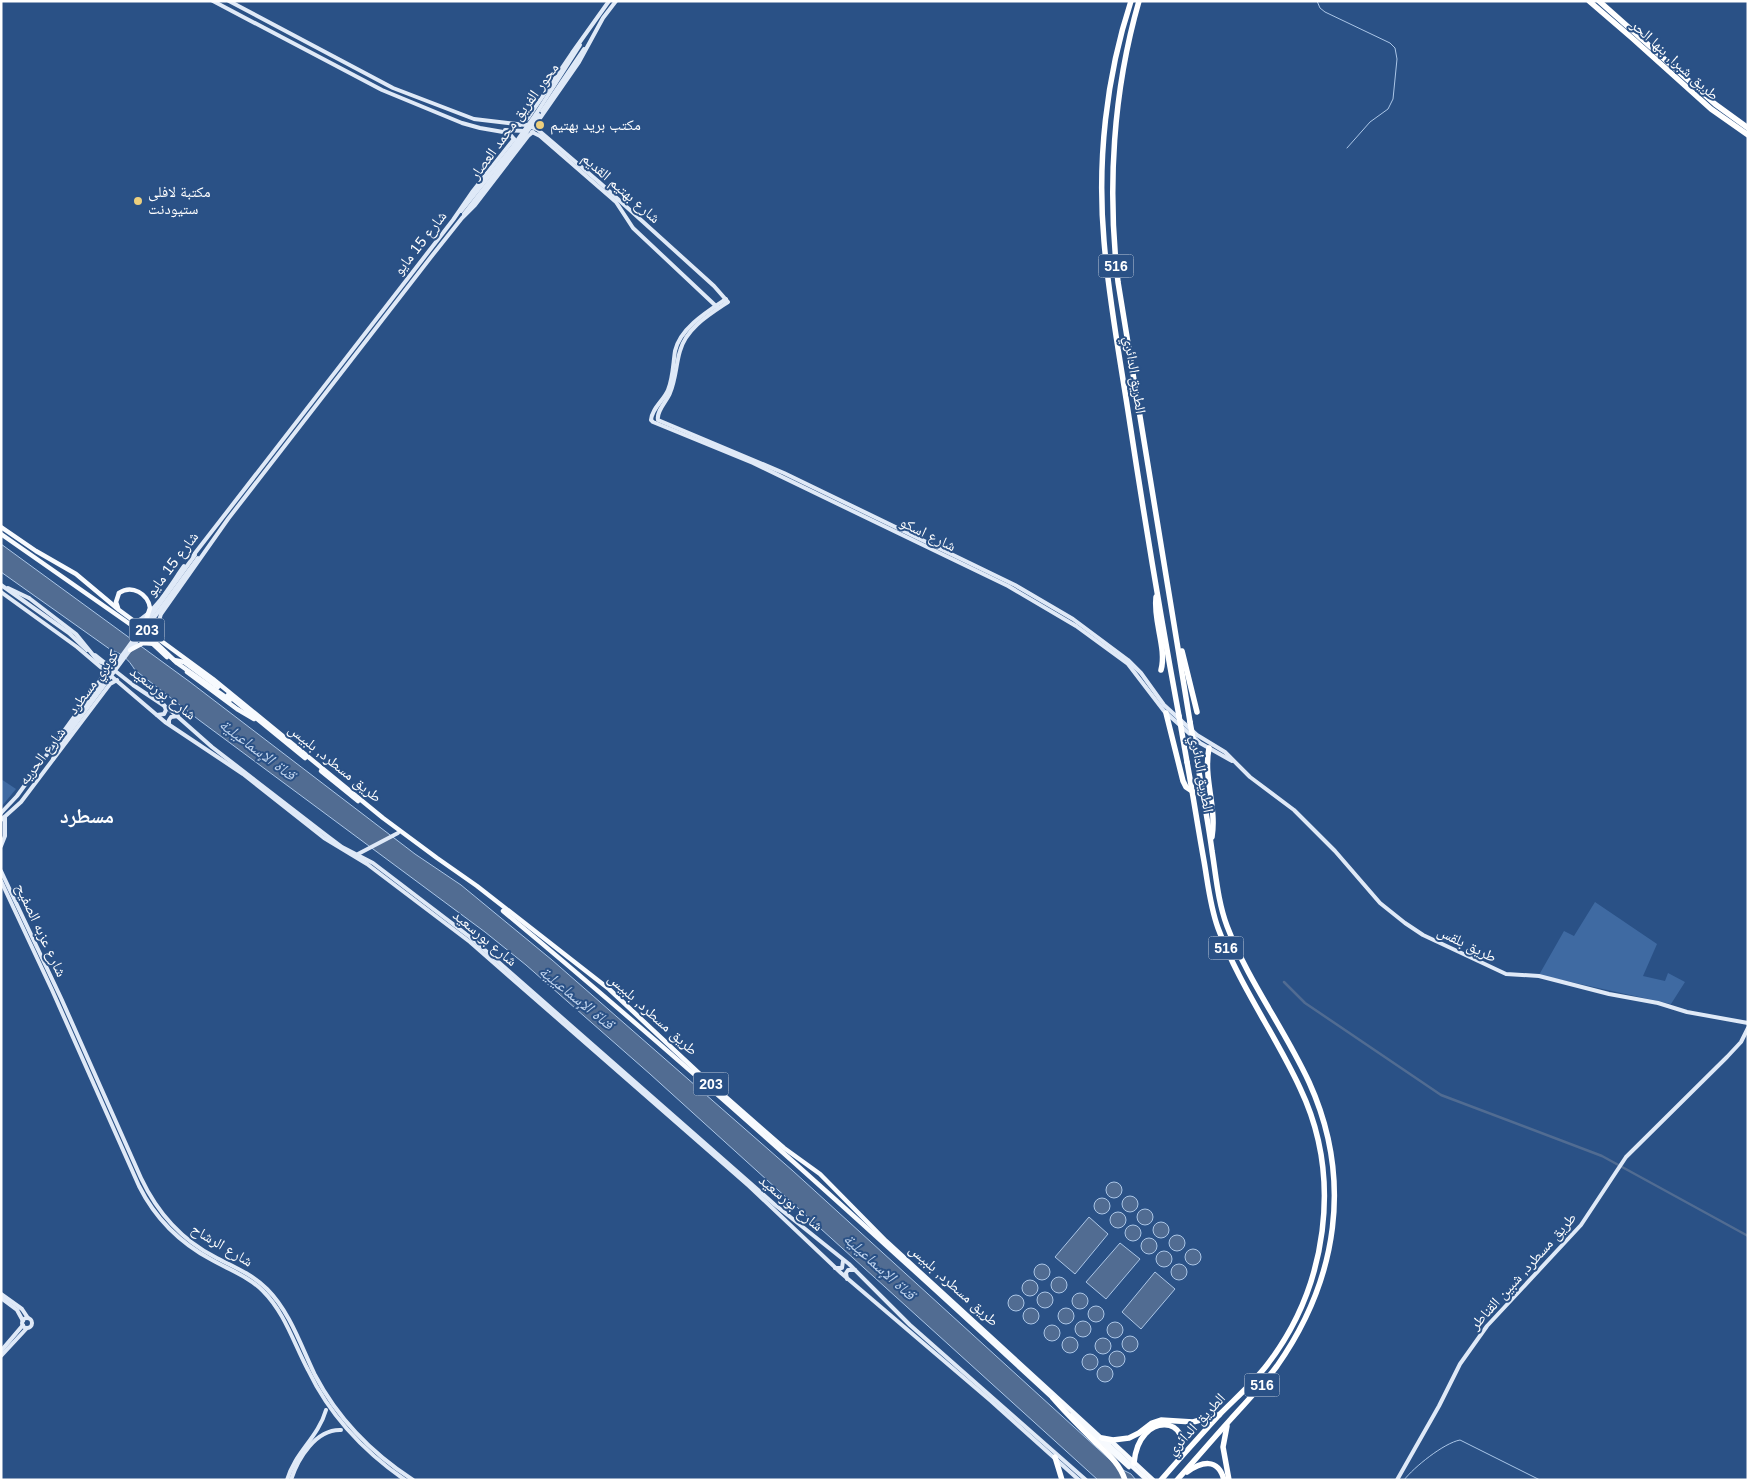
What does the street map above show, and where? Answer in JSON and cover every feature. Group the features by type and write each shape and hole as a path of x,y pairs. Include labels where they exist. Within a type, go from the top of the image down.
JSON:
{"highway":[{"name":"الطريق الدائري","path":"1131,1 1116,56 1106,114 1103,155 1103,227 1108,277 1135,455 1210,901 1218,928 1240,979 1300,1089 1312,1118 1317,1132 1324,1188 1321,1245 1314,1273 1295,1321 1276,1353 1257,1377 1161,1480"},
{"name":"الطريق الدائري","path":"1139,1 1123,72 1113,168 1114,241 1118,282 1146,458 1222,909 1251,977 1300,1063 1322,1114 1333,1158 1335,1200 1334,1225 1322,1277 1310,1308 1286,1352 1266,1380 1178,1479"},
{"name":"طريق شبرا, بنها الحر","path":"1589,1 1711,109 1748,135"},
{"name":"طريق شبرا, بنها الحر","path":"1599,1 1715,104 1748,128"},
{"path":"1157,590 1155,612 1163,658 1161,670"},
{"path":"1176,631 1198,712"},
{"path":"1168,712 1183,781 1186,787 1192,791"},
{"path":"1209,748 1206,765 1214,817 1211,842"},
{"path":"1053,1398 1112,1457 1119,1466 1125,1480"},
{"path":"1103,1439 1129,1438 1152,1423 1161,1420 1193,1422 1221,1414"},
{"path":"1229,1480 1222,1447 1230,1420"},
{"path":"1134,1463 1140,1440 1153,1427 1162,1424 1174,1428 1180,1435 1181,1450 1176,1463"},
{"path":"1055,1457 1062,1480"},
{"path":"1178,1479 1196,1466 1206,1463 1218,1468 1224,1480"}],"main road":[{"path":"213,1 389,94 462,124 509,133 514,139 520,139 521,145"},
{"path":"229,1 297,38 294,45"},
{"path":"520,125 528,118 609,1"},
{"path":"536,128 537,122 579,62 603,18 616,1"},
{"path":"285,40 288,38 288,34"},
{"name":"محور الفريق محمد العصار","path":"457,214 471,200 514,145 559,79 584,36"},
{"name":"شارع بهتيم القديم","path":"297,38 393,88 462,115 484,121 536,128 599,182 727,300 717,307 633,228 616,202 544,139 533,132"},
{"name":"محور الفريق محمد العصار","path":"462,218 529,130 587,45"},
{"path":"528,118 531,123 537,122"},
{"path":"485,129 533,132"},
{"name":"شارع 15 مايو","path":"158,639 158,623 165,608 209,545 462,218 475,205 533,132"},
{"name":"شارع 15 مايو","path":"136,622 146,616 514,139"},
{"path":"679,347 685,331 717,307"},
{"name":"شارع اسكو","path":"679,347 669,387 652,414 651,420 662,427 725,451 824,495"},
{"name":"شارع اسكو","path":"679,347 672,388 658,415 658,420 740,453 1008,586 1063,618 1128,664 1157,703 1168,712"},
{"name":"203","path":"1,527 36,551 74,572 119,610 241,703 258,720"},
{"name":"203","path":"1,534 137,629 168,658 184,662 241,703"},
{"name":"كوبري مسطرد","path":"52,748 61,742 130,650 197,557 203,542"},
{"name":"كوبري مسطرد","path":"52,761 61,742 117,661 197,557 209,545"},
{"path":"60,576 65,572 65,566"},
{"path":"69,582 69,576 74,572"},
{"path":"2,586 29,598 76,634 98,660 106,664 117,661"},
{"name":"شارع بورسعيد","path":"2,586 69,633 130,683 164,705 212,747 326,835 342,847 363,857 503,964 668,1107 774,1204 855,1270 916,1331 1086,1480"},
{"path":"119,610 116,602 119,593 125,589 133,589 146,598 150,608 144,626"},
{"name":"شارع بورسعيد","path":"1,592 77,647 169,725 243,774 324,838 367,864 470,942 749,1186 835,1268 992,1401 1080,1480"},
{"path":"146,616 145,621 148,625 152,626 158,623"},
{"path":"130,650 143,643 157,644 177,663 247,711"},
{"path":"164,643 173,654 168,658 237,709 258,720"},
{"name":"شارع الحريه","path":"1,813 17,796 52,748 101,680 105,670"},
{"path":"101,680 107,681 109,685"},
{"name":"شارع الحريه","path":"3,819 19,805 109,685 117,680"},
{"name":"طريق مسطرد, بلبيس","path":"241,703 396,828 477,886 618,997 664,1038 703,1077 784,1148 820,1174 886,1240 1147,1480"},
{"path":"157,715 162,715 165,712 164,705"},
{"path":"1168,712 1209,748 1238,765"},
{"path":"1168,712 1197,736 1220,748 1238,765"},
{"path":"169,725 170,718 178,716"},
{"name":"طريق مسطرد, بلبيس","path":"258,720 397,834 476,888 619,1009 814,1181 1143,1480"},
{"name":"طريق بلقس","path":"1238,765 1256,782 1294,810 1335,851 1372,896 1390,912 1423,935 1506,974 1539,976 1609,994 1658,1003 1687,1012 1748,1023"},
{"path":"1,846 3,819"},
{"path":"357,854 397,834"},
{"path":"363,857 365,851"},
{"name":"شارع عزبه الصفيح","path":"1,872 61,998"},
{"name":"شارع عزبه الصفيح","path":"1,881 57,1002"},
{"path":"602,984 608,994 603,996"},
{"path":"618,997 614,996 611,1000 619,1009"},
{"name":"شارع الرشاح","path":"61,998 140,1178 155,1204 189,1240 211,1255 249,1274 262,1284 280,1306 295,1339"},
{"name":"شارع الرشاح","path":"57,1002 139,1186 154,1210 169,1228 191,1247 211,1260 242,1275 259,1287 277,1308 340,1414 370,1447 405,1480"},
{"name":"طريق مسطرد, شبين القناطر","path":"1400,1479 1469,1350 1498,1313 1581,1226 1621,1163 1727,1057 1742,1039 1748,1028"},
{"path":"814,1181 816,1175 820,1174"},
{"path":"835,1268 838,1269 843,1266 842,1259"},
{"path":"847,1278 846,1271 850,1269 855,1270"},
{"path":"1,1294 22,1309 28,1318 31,1319 31,1326 25,1324 19,1311 1,1298"},
{"path":"1,1356 28,1318"},
{"path":"1,1351 25,1324"},
{"path":"289,1480 296,1466 324,1428 326,1410"},
{"path":"324,1428 342,1430"},
{"path":"289,1480 293,1465 324,1428"},
{"path":"1103,1439 1112,1442 1153,1480"},
{"name":"شارع الرشاح","path":"396,1471 413,1480"}],"shaded area":[{"path":"1,779 16,789 2,806 1,805"},
{"path":"1595,902 1657,944 1643,976 1665,981 1668,973 1685,982 1671,1004 1539,975 1564,931 1574,936"}],"water":[{"name":"قناة الإسماعيلية","path":"1,544 190,682 415,854 461,885 552,960 793,1171 1119,1468 1131,1474 1136,1480 1098,1480 650,1074 526,965 485,932 199,720 135,670 122,655 111,650 1,572"},
{"path":"1114,1182 1120,1184 1122,1190 1120,1196 1114,1198 1108,1196 1106,1190 1108,1184"},
{"path":"1130,1196 1136,1198 1138,1204 1136,1210 1130,1212 1124,1210 1122,1204 1124,1198"},
{"path":"1102,1198 1108,1200 1110,1206 1108,1212 1102,1214 1096,1212 1094,1206 1096,1200"},
{"path":"1145,1209 1151,1211 1153,1217 1151,1223 1145,1225 1139,1223 1137,1217 1139,1211"},
{"path":"1118,1212 1124,1214 1126,1220 1124,1226 1118,1228 1112,1226 1110,1220 1112,1214"},
{"path":"1089,1217 1108,1234 1075,1274 1055,1257"},
{"path":"1161,1222 1167,1224 1169,1230 1167,1236 1161,1238 1155,1236 1153,1230 1155,1224"},
{"path":"1133,1225 1139,1227 1141,1233 1139,1239 1133,1241 1127,1239 1125,1233 1127,1227"},
{"path":"1177,1235 1183,1237 1185,1243 1183,1249 1177,1251 1171,1249 1169,1243 1171,1237"},
{"path":"1149,1238 1155,1240 1157,1246 1155,1252 1149,1254 1143,1252 1141,1246 1143,1240"},
{"path":"1120,1243 1140,1259 1106,1299 1086,1282"},
{"path":"1193,1249 1199,1251 1201,1257 1199,1263 1193,1265 1187,1263 1185,1257 1187,1251"},
{"path":"1164,1251 1170,1253 1172,1259 1170,1265 1164,1267 1158,1265 1156,1259 1158,1253"},
{"path":"1042,1264 1048,1266 1050,1272 1048,1278 1042,1280 1036,1278 1034,1272 1036,1266"},
{"path":"1179,1264 1185,1266 1187,1272 1185,1278 1179,1280 1173,1278 1171,1272 1173,1266"},
{"path":"1155,1272 1175,1289 1141,1329 1122,1312"},
{"path":"1059,1277 1065,1279 1067,1285 1065,1291 1059,1293 1053,1291 1051,1285 1053,1279"},
{"path":"1030,1280 1036,1282 1038,1288 1036,1294 1030,1296 1024,1294 1022,1288 1024,1282"},
{"path":"1045,1292 1051,1294 1053,1300 1051,1306 1045,1308 1039,1306 1037,1300 1039,1294"},
{"path":"1080,1293 1086,1295 1088,1301 1086,1307 1080,1309 1074,1307 1072,1301 1074,1295"},
{"path":"1016,1295 1022,1297 1024,1303 1022,1309 1016,1311 1010,1309 1008,1303 1010,1297"},
{"path":"1096,1306 1102,1308 1104,1314 1102,1320 1096,1322 1090,1320 1088,1314 1090,1308"},
{"path":"1031,1308 1037,1310 1039,1316 1037,1322 1031,1324 1025,1322 1023,1316 1025,1310"},
{"path":"1066,1308 1072,1310 1074,1316 1072,1322 1066,1324 1060,1322 1058,1316 1060,1310"},
{"path":"1083,1321 1089,1323 1091,1329 1089,1335 1083,1337 1077,1335 1075,1329 1077,1323"},
{"path":"1115,1322 1121,1324 1123,1330 1121,1336 1115,1338 1109,1336 1107,1330 1109,1324"},
{"path":"1052,1325 1058,1327 1060,1333 1058,1339 1052,1341 1046,1339 1044,1333 1046,1327"},
{"path":"1130,1336 1136,1338 1138,1344 1136,1350 1130,1352 1124,1350 1122,1344 1124,1338"},
{"path":"1070,1337 1076,1339 1078,1345 1076,1351 1070,1353 1064,1351 1062,1345 1064,1339"},
{"path":"1103,1338 1109,1340 1111,1346 1109,1352 1103,1354 1097,1352 1095,1346 1097,1340"},
{"path":"1117,1351 1123,1353 1125,1359 1123,1365 1117,1367 1111,1365 1109,1359 1111,1353"},
{"path":"1090,1354 1096,1356 1098,1362 1096,1368 1090,1370 1084,1368 1082,1362 1084,1356"},
{"path":"1105,1366 1111,1368 1113,1374 1111,1380 1105,1382 1099,1380 1097,1374 1099,1368"}],"waterway":[{"path":"1317,1 1320,8 1325,12 1390,43 1395,48 1397,59 1393,99 1388,109 1370,122 1347,148"},
{"path":"1284,982 1305,1003 1441,1095 1602,1156 1748,1236"},
{"path":"1404,1480 1430,1456 1453,1442 1460,1440 1540,1480"}],"place":[{"name":"مكتب بريد بهتيم","path":"540,125"},
{"name":"مكتبة لافلى ستيودنت","path":"138,201"}],"district":[{"name":"مسطرد","path":"87,816"}]}
